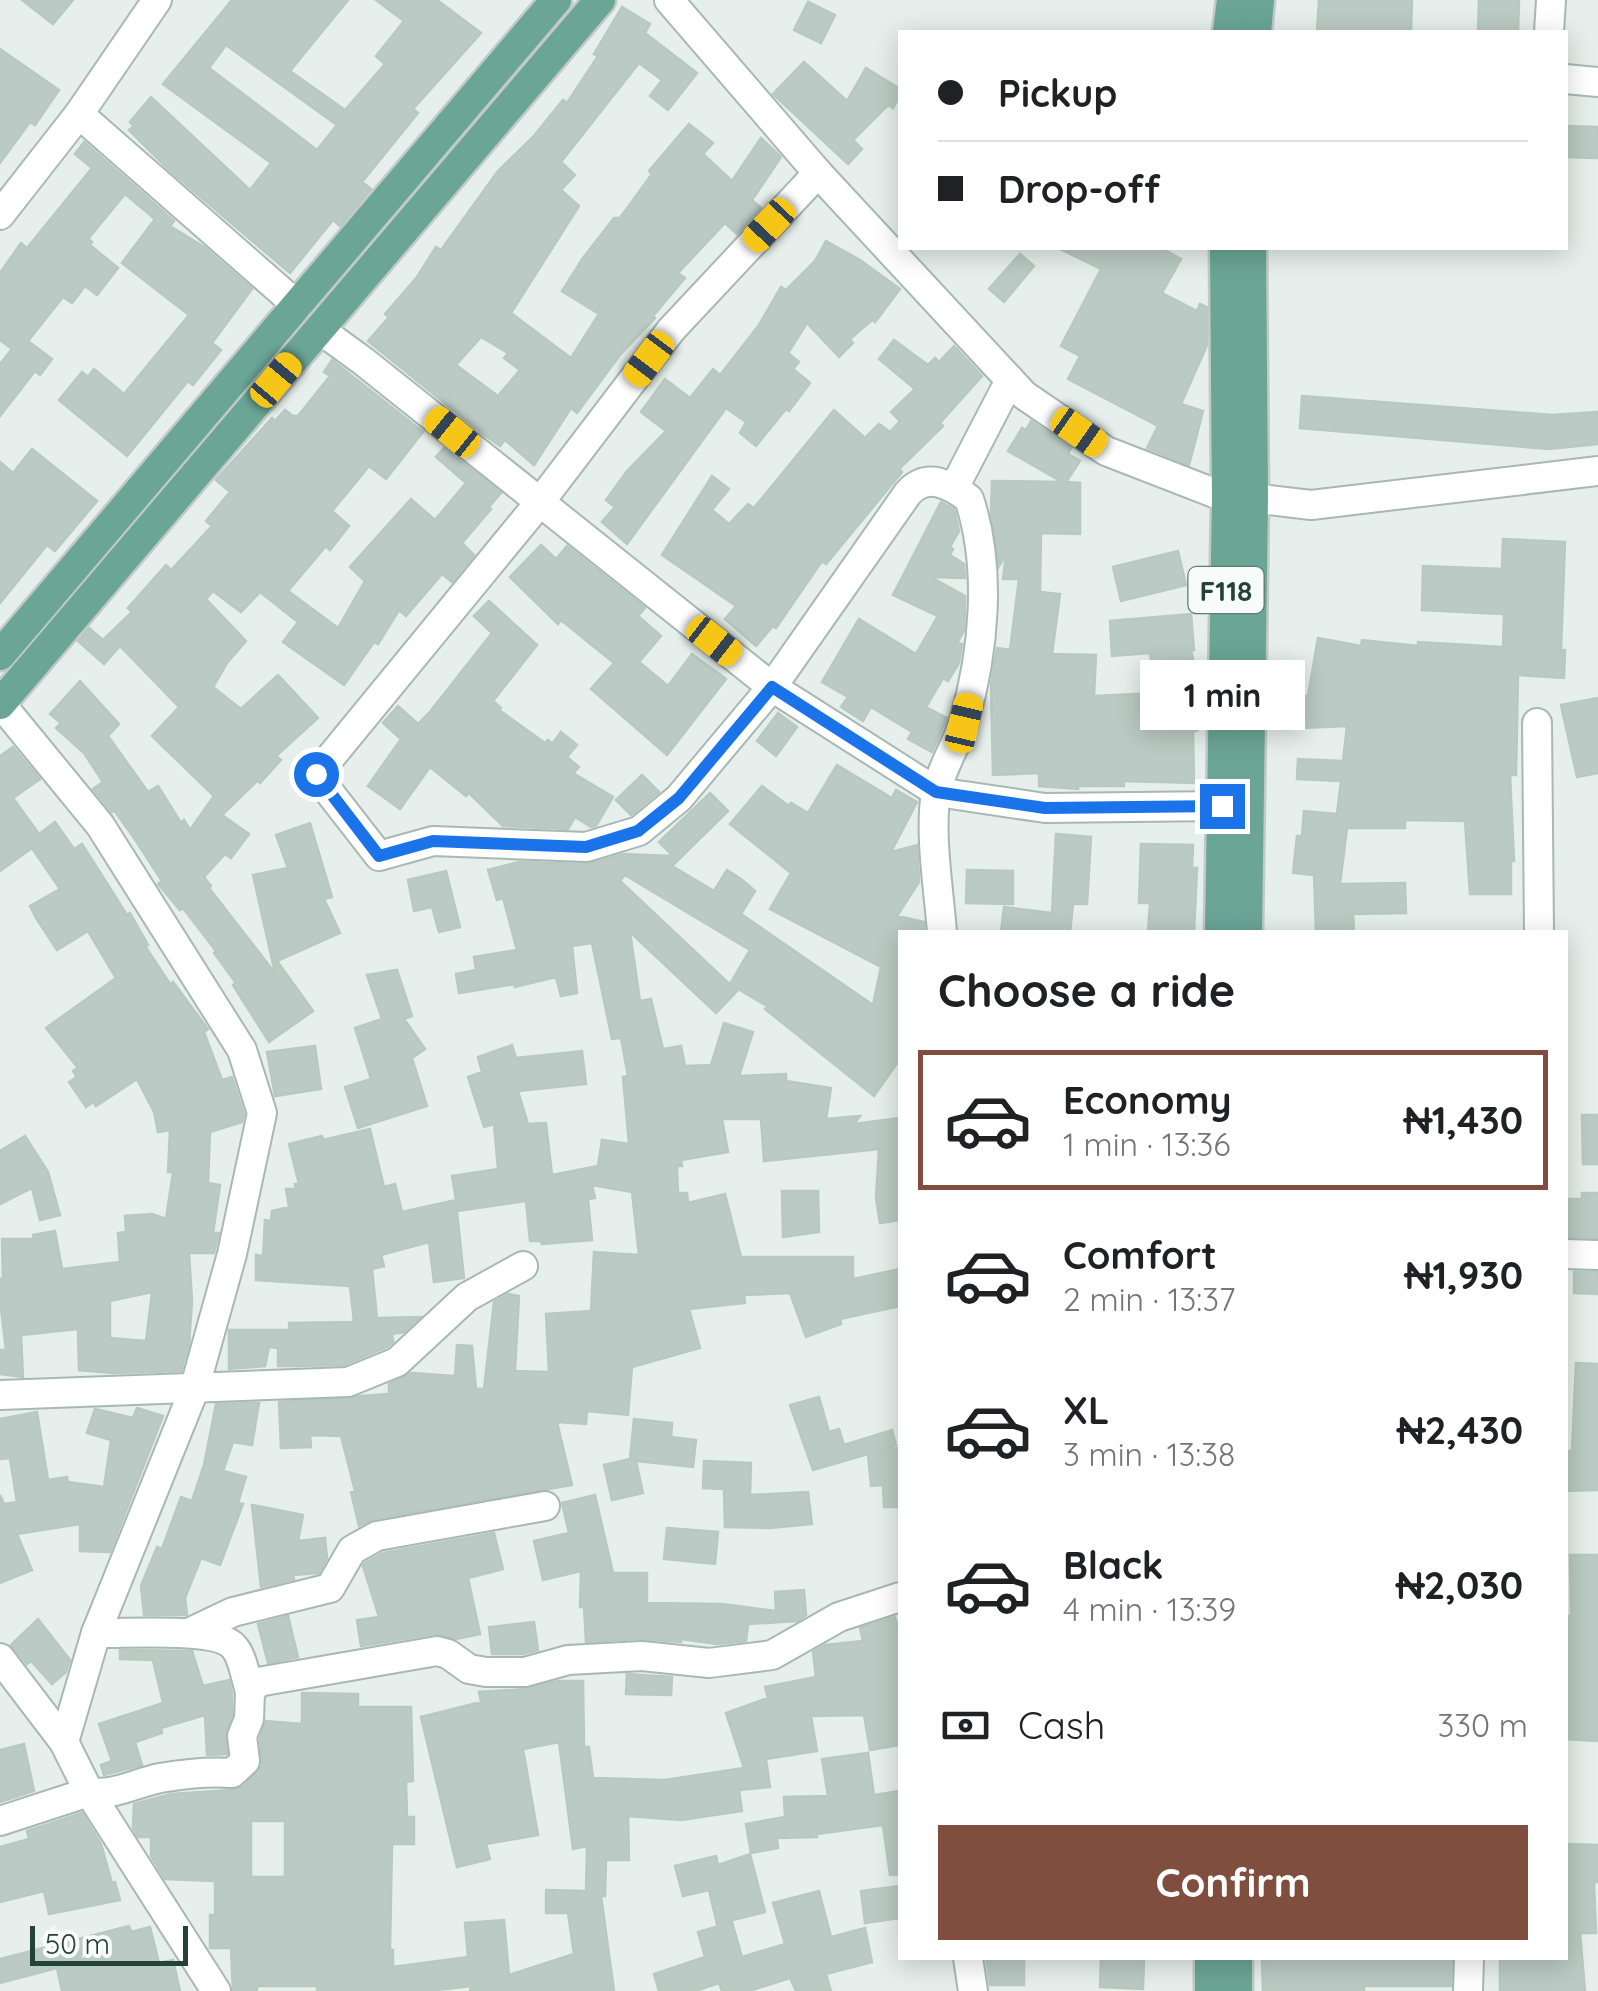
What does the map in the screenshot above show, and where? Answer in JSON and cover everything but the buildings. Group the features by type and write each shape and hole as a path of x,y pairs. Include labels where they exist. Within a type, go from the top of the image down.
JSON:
{"main road":[{"path":"0,655 556,0"},
{"path":"0,704 600,0"},
{"path":"1228,30 1232,0"},
{"path":"1256,30 1259,0"},
{"path":"438,140 464,160"},
{"name":"F118","path":"1224,250 1240,498 1247,930"},
{"name":"F118","path":"1220,930 1222,806 1251,250"},
{"path":"103,532 129,552"},
{"path":"1210,1960 1210,1991"},
{"path":"1237,1960 1237,1991"}],"street":[{"path":"0,215 79,114 157,0"},
{"path":"669,0 818,173 1010,380 1106,451 1240,498 1312,506 1598,471"},
{"path":"1550,30 1551,0"},
{"path":"1568,79 1598,82"},
{"path":"79,114 298,306"},
{"path":"818,173 671,330 540,502 316,774 379,856 433,841 586,847 638,831 679,798 772,687 908,493 926,481 954,488 969,499 976,521 982,598 978,658 964,723 936,792 942,930"},
{"path":"319,329 772,687 936,792 1045,808 1222,806"},
{"path":"954,488 1010,380"},
{"path":"0,704 110,842 242,1050 262,1113 232,1254 194,1390 96,1632 64,1742"},
{"path":"1537,723 1538,930"},
{"path":"1568,1254 1598,1254"},
{"path":"0,1395 348,1382 397,1362 466,1297 523,1266"},
{"path":"191,1632 233,1612 330,1588 352,1550 377,1536 545,1506"},
{"path":"250,1692 258,1682 437,1650 469,1669 525,1672 568,1660 642,1656 709,1664 772,1655 838,1617 898,1598"},
{"path":"0,1821 90,1792 103,1794 158,1778 214,1771 232,1773 245,1761 242,1736 249,1719 250,1692 234,1647 220,1638 191,1632 96,1632"},
{"path":"0,1658 64,1742 90,1792 216,1991"},
{"path":"968,1960 972,1991"},
{"path":"1468,1991 1470,1960"}],"route":[{"path":"316,774 379,856 433,841 586,847 638,831 679,798 772,687 936,792 1045,808 1222,806"}]}
